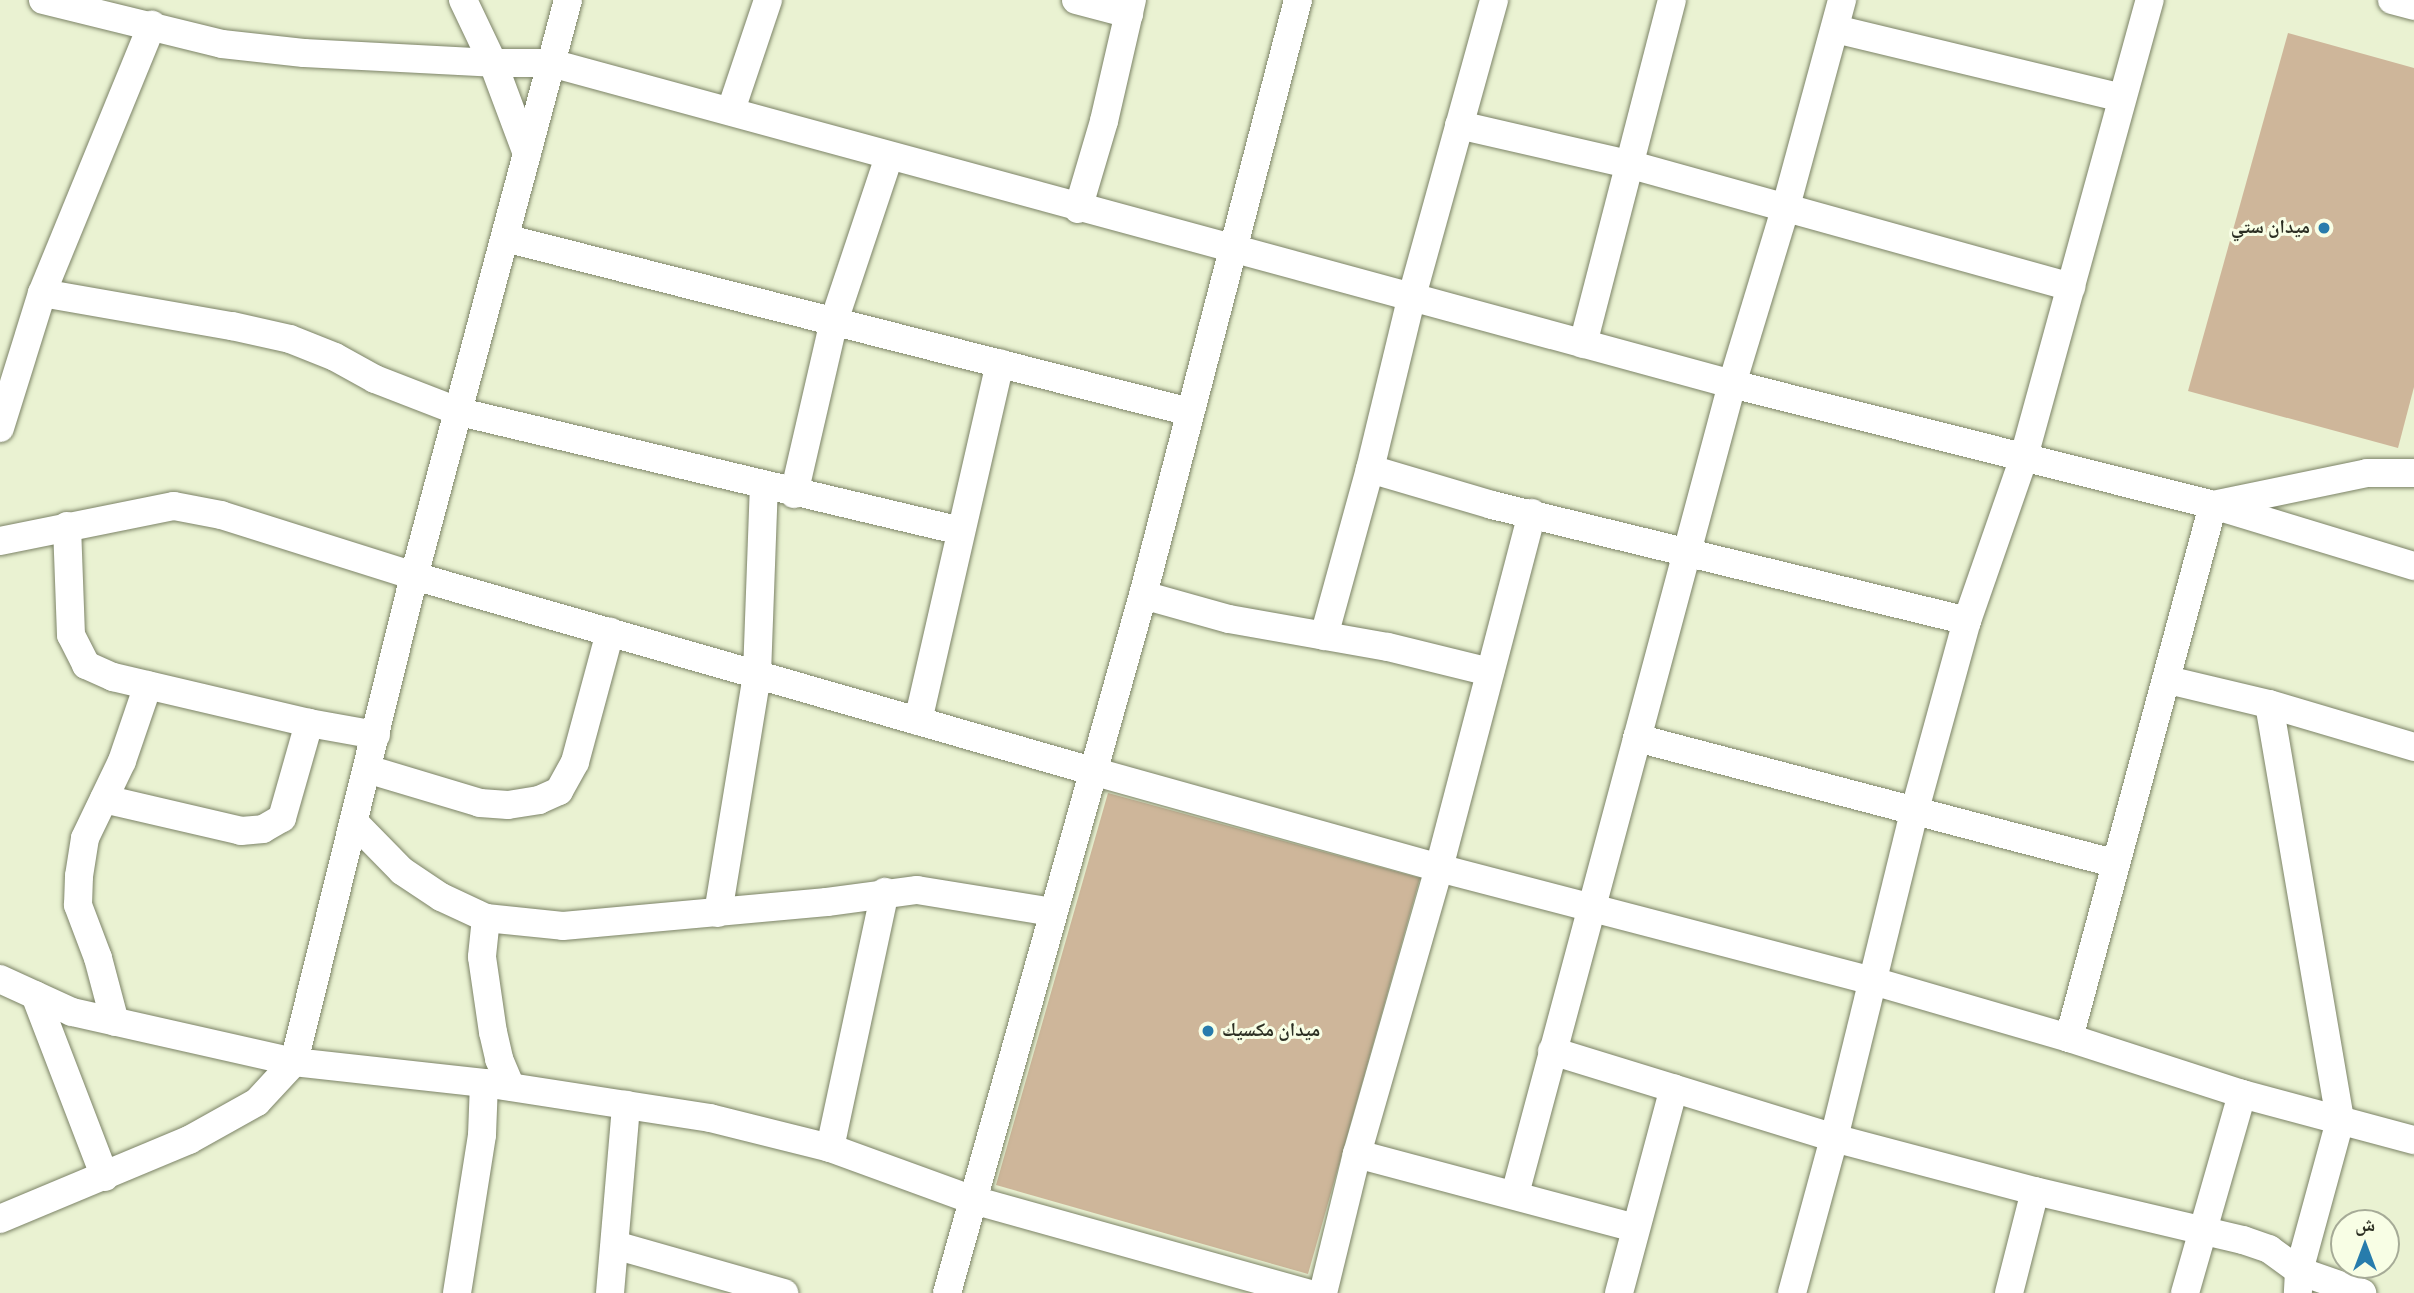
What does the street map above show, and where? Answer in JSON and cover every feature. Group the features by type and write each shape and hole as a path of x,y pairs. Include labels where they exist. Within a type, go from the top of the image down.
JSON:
{"street":[{"path":"43,0 222,44 304,53 493,63 551,63 731,110 1078,209 1236,248 1732,384 2023,460 2213,505 2414,566"},
{"path":"463,0 493,63 527,154"},
{"path":"0,1219 188,1140 257,1102 294,1062 414,576 568,0"},
{"path":"731,110 768,0"},
{"path":"1076,0 1130,7 1104,121 1078,209"},
{"path":"947,1293 1143,595 1236,248 1298,0"},
{"path":"1324,636 1370,469 1412,296 1494,0"},
{"path":"1583,344 1672,0"},
{"path":"1515,1194 1732,384 1785,210 1842,0"},
{"path":"1792,1293 1834,1138 1914,813 1967,621 2023,460 2150,0"},
{"path":"2392,0 2414,6"},
{"path":"0,428 42,293 152,25"},
{"path":"1835,29 2122,98"},
{"path":"1460,125 1628,164 1785,210 2071,287"},
{"path":"794,494 834,321 890,157"},
{"path":"505,237 1190,412"},
{"path":"42,293 232,326 290,339 335,357 375,379 460,412 794,494 961,531"},
{"path":"918,721 1000,363"},
{"path":"1370,469 1436,490 1967,621"},
{"path":"2213,505 2367,473 2414,473"},
{"path":"718,913 757,674 764,486"},
{"path":"2069,1038 2115,863 2168,680 2213,505"},
{"path":"0,541 174,506 221,514 414,576 1092,771 1439,868 1873,981 2069,1038 2242,1094 2414,1140"},
{"path":"1323,1293 1357,1154 1439,868 1531,513"},
{"path":"67,526 71,635 86,665 113,677 309,723 376,734"},
{"path":"1143,595 1229,619 1440,658 1490,672"},
{"path":"367,769 480,803 508,805 539,800 559,791 575,762 610,632"},
{"path":"2168,680 2269,704 2414,747"},
{"path":"115,1022 98,958 78,905 85,838 122,761 148,685"},
{"path":"2269,704 2340,1121 2298,1282"},
{"path":"104,800 241,831 263,829 282,818 309,723"},
{"path":"1637,738 1914,813 2115,863"},
{"path":"354,822 402,871 441,897 486,918 563,926 827,902 885,892 916,890 967,896 1053,912"},
{"path":"830,1148 885,892"},
{"path":"457,1293 482,1135 498,1085 499,1059 482,957 486,918"},
{"path":"0,979 72,1012 294,1062 498,1085 710,1118 830,1148 973,1200 1261,1286 1307,1293"},
{"path":"35,995 105,1177"},
{"path":"1552,1051 1834,1138 2201,1233 2243,1240 2269,1249 2298,1282 2362,1293"},
{"path":"1619,1293 1674,1088"},
{"path":"2185,1293 2242,1094"},
{"path":"610,1293 626,1105"},
{"path":"1357,1154 1635,1228"},
{"path":"2009,1293 2035,1191"},
{"path":"615,1245 770,1291"}],"shaded area":[{"name":"ميدان ستي","path":"2288,33 2414,68 2414,387 2398,448 2188,391"},
{"name":"ميدان مكسيك","path":"1108,793 1420,878 1308,1274 996,1185"}],"place":[{"name":"ميدان ستي","path":"2324,228"},
{"name":"ميدان مكسيك","path":"1208,1031"}]}
